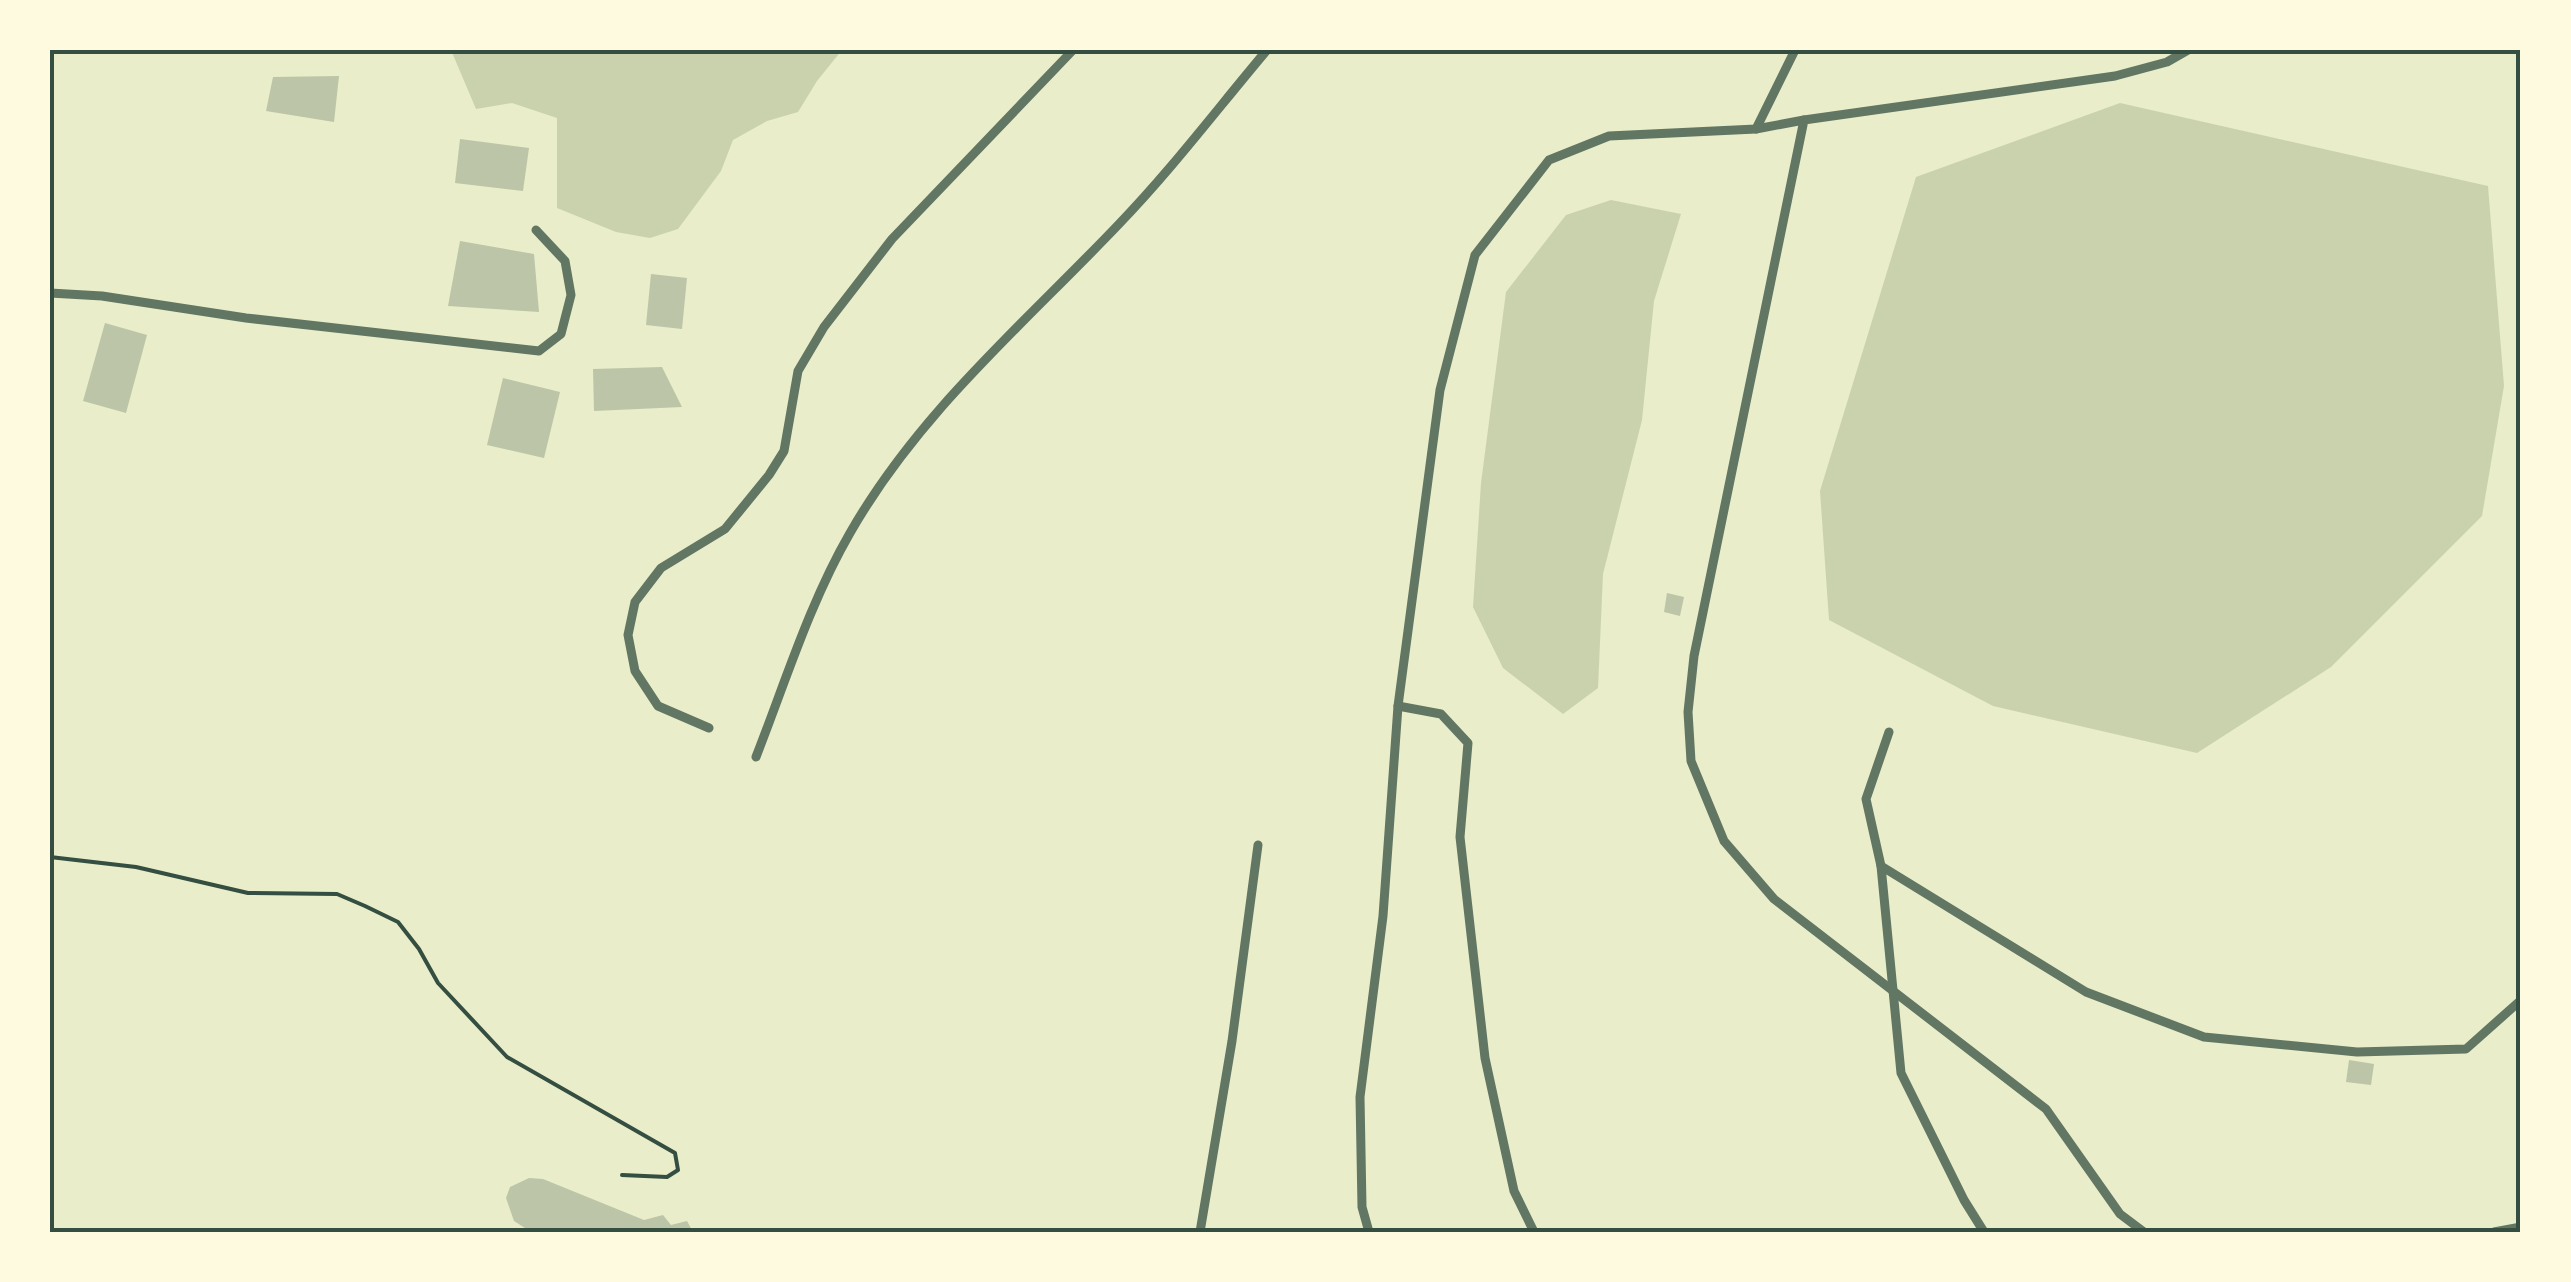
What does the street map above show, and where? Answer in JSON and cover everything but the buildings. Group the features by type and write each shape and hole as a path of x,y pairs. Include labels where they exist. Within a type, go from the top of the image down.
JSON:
{"street":[{"path":"709,728 658,706 635,670 628,635 636,602 662,568 725,530 769,475 784,451 798,371 824,327 892,239 1073,50"},
{"path":"756,757 811,617 850,533 915,436 1006,337 1122,222 1267,50"},
{"path":"1756,128 1795,50"},
{"path":"1369,1232 1362,1207 1360,1097 1384,916 1398,706 1440,390 1475,255 1549,160 1609,136 1756,128 2115,76 2167,62 2188,50"},
{"path":"1804,120 1694,656 1688,712 1691,762 1724,841 1774,899 2046,1109 2120,1214 2144,1232"},
{"path":"50,294 102,296 246,318 539,351 561,334 571,295 565,260 536,230"},
{"path":"1398,706 1442,714 1468,744 1460,837 1485,1058 1514,1191 1534,1232"},
{"path":"1889,732 1866,799 1882,866 1901,1072 1964,1200 1984,1232"},
{"path":"1200,1232 1232,1042 1258,845"},
{"path":"1882,866 2086,992 2204,1037 2357,1052 2466,1049 2521,1000"},
{"path":"2494,1232 2521,1228"}],"path":[{"path":"50,856 136,867 248,894 337,894 398,922 438,983 507,1057 675,1153 678,1170 667,1177 622,1175"}],"green space":[{"path":"451,50 842,50 798,112 767,121 733,140 721,171 678,229 650,238 616,232 557,208 557,118 512,103 476,109"},
{"path":"2120,103 2488,186 2504,386 2482,516 2331,667 2197,753 1993,706 1829,620 1820,491 1916,177"},
{"path":"1611,200 1681,214 1654,301 1642,420 1603,574 1598,688 1563,714 1503,668 1473,607 1481,483 1506,292 1566,215"}]}
